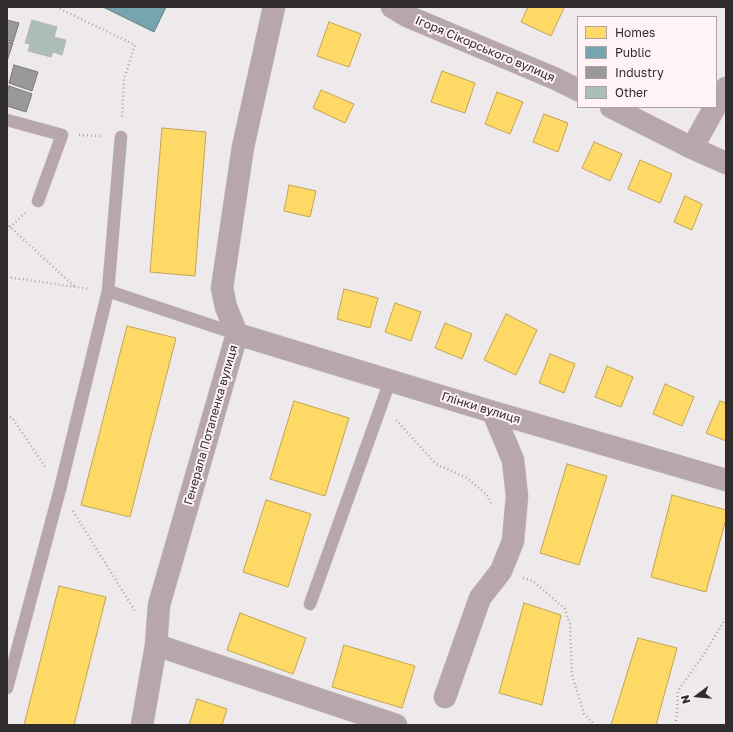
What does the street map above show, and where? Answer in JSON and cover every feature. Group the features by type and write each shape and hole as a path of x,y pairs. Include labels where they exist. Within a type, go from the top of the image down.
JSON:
{"street":[{"name":"Генерала Потапенка вулиця","path":"142,725 156,645 159,605 237,334 226,306 222,288 244,147 274,7"},
{"name":"Ігоря Сікорського вулиця","path":"392,7 407,16 556,79 577,90"},
{"path":"717,104 726,88"},
{"path":"614,108 692,148 726,163"},
{"path":"692,148 715,108"},
{"name":"Глінки вулиця","path":"237,334 493,412 726,480"},
{"path":"445,697 480,598 501,571 513,541 517,496 513,460 493,412"},
{"path":"156,645 396,725"}],"lane":[{"path":"7,120 62,134 38,201"},
{"path":"7,688 60,489 108,291 121,137"},
{"path":"108,291 237,334"},
{"path":"310,604 390,381"}],"path":[{"path":"56,7 135,45 124,79 121,137 62,134"},
{"path":"7,230 38,201"},
{"path":"7,222 10,227 74,287"},
{"path":"7,277 108,291"},
{"path":"7,414 13,419 60,489 135,611"},
{"path":"501,571 533,581 565,608 570,624 572,675 584,714 595,725"},
{"path":"676,725 678,691 706,651 726,618"}],"building: Homes":[{"path":"528,7 564,8 551,36 521,22"},
{"path":"329,22 361,34 349,67 317,56"},
{"path":"442,71 475,83 465,113 431,102"},
{"path":"321,90 354,104 345,123 313,108"},
{"path":"497,92 523,102 510,134 485,124"},
{"path":"544,114 568,123 558,152 533,142"},
{"path":"162,128 206,132 195,276 150,272"},
{"path":"594,142 622,154 610,181 582,168"},
{"path":"640,160 672,174 660,203 628,189"},
{"path":"289,185 316,191 310,217 284,211"},
{"path":"685,196 702,204 692,230 674,222"},
{"path":"344,289 378,298 370,328 337,319"},
{"path":"395,303 421,312 411,341 385,332"},
{"path":"506,314 537,330 516,375 484,360"},
{"path":"445,323 472,334 462,359 435,348"},
{"path":"127,326 176,338 130,517 81,505"},
{"path":"550,354 575,364 564,393 539,383"},
{"path":"607,366 633,377 621,407 595,397"},
{"path":"665,384 694,397 682,426 653,414"},
{"path":"294,401 349,418 325,496 270,479"},
{"path":"720,401 726,403 726,441 706,433"},
{"path":"567,464 607,476 579,565 540,553"},
{"path":"672,495 726,510 726,519 706,592 651,577"},
{"path":"266,500 311,514 288,587 243,572"},
{"path":"59,586 106,597 74,725 24,725"},
{"path":"524,603 561,615 542,705 499,693"},
{"path":"240,613 306,638 293,674 227,650"},
{"path":"638,638 677,648 656,725 611,725"},
{"path":"344,645 415,666 402,708 332,687"},
{"path":"197,699 227,709 222,725 189,725"}],"building: Public":[{"path":"103,7 166,7 154,32"}],"building: Industry":[{"path":"7,20 19,23 13,42 7,40"},
{"path":"7,42 13,43 7,61"},
{"path":"14,65 38,72 32,91 9,83"},
{"path":"9,86 32,94 26,112 7,106 7,91"}],"building: Other":[{"path":"32,20 57,27 54,37 66,40 62,55 53,52 51,57 28,51 30,44 25,43"}]}
